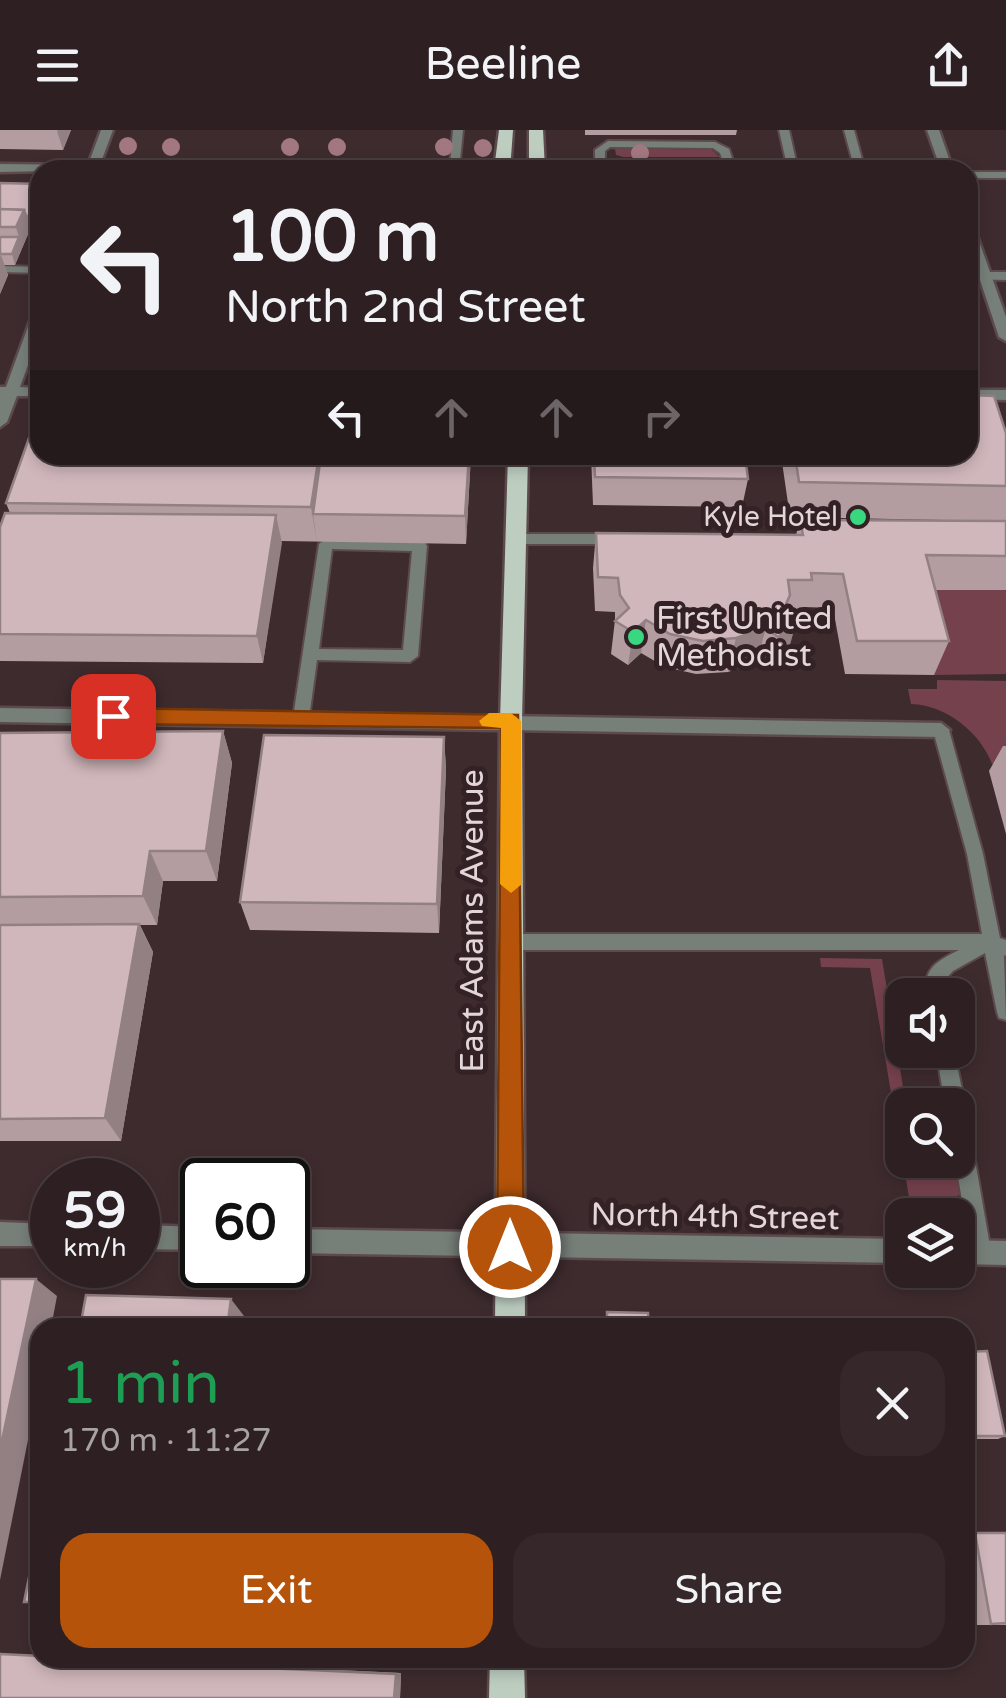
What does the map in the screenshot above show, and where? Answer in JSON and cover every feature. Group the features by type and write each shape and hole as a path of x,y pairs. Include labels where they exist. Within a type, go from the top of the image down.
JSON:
{"main road":[{"path":"503,160 506,130"},
{"path":"536,130 537,160"},
{"name":"East Adams Avenue","path":"510,1318 511,721 518,465"},
{"path":"507,1698 508,1668"}],"street":[{"path":"96,160 108,130"},
{"path":"933,130 944,160"},
{"path":"0,168 30,169"},
{"path":"978,258 1006,338"},
{"path":"0,422 6,391 30,336"},
{"path":"978,395 1006,395"},
{"path":"0,715 941,730"},
{"path":"0,1234 30,1235"},
{"name":"North 4th Street","path":"310,1242 885,1252"},
{"path":"975,1252 1006,1253"}],"lane":[{"path":"456,160 458,130"},
{"path":"784,130 791,160"},
{"path":"849,130 857,160"},
{"path":"600,160 600,150 608,144 715,145 725,151 728,160"},
{"path":"978,175 1006,175"},
{"path":"0,270 30,270"},
{"path":"978,276 1006,276"},
{"path":"516,539 629,540"},
{"path":"301,718 310,654 326,544 420,546 410,656 310,654"},
{"path":"941,730 998,945 1006,1012"},
{"path":"511,942 998,945"},
{"path":"935,978 947,965 998,945"}],"shaded area":[{"path":"615,149 712,150 720,157 616,155"},
{"path":"913,590 1006,590 1006,674 934,675"},
{"path":"937,680 1006,681 1006,764 992,764 979,741 949,715 911,704 908,689 937,689"},
{"path":"820,958 882,959 885,1057 870,968 821,967"},
{"path":"887,1068 900,1068 903,1088 890,1088"},
{"path":"906,1178 957,1178 960,1193 956,1198 909,1198"}],"building":[{"path":"0,183 30,184 27,219 24,210 0,209"},
{"path":"0,209 24,210 16,227 0,227"},
{"path":"0,237 19,237 12,254 0,254"},
{"path":"978,395 994,396 1006,433 1006,486 799,482 796,465 978,465"},
{"path":"30,435 30,465 317,465 311,507 6,503"},
{"path":"320,465 468,465 465,516 313,514"},
{"path":"594,465 746,465 748,479 595,477"},
{"path":"5,513 276,515 257,636 0,634 0,527"},
{"path":"800,520 1006,521 1006,556 926,555 949,641 857,641 843,574 811,573 812,580 788,580 790,595 782,613 796,623 778,637 766,628 736,638 703,641 670,634 646,620 633,632 615,621 629,608 620,595 618,578 598,577 596,533 803,535"},
{"path":"223,731 206,851 150,851 143,896 0,897 0,733"},
{"path":"264,735 444,737 437,904 240,902"},
{"path":"139,924 105,1118 0,1119 0,925"},
{"path":"0,1279 30,1279 30,1288 34,1288 0,1450"},
{"path":"86,1295 231,1299 228,1318 82,1318"},
{"path":"607,1312 648,1313 648,1318 607,1318"},
{"path":"987,1351 1005,1436 975,1436 975,1352"},
{"path":"975,1533 1006,1533 1006,1623 991,1624"},
{"path":"30,1572 30,1602 24,1602"},
{"path":"0,1654 30,1656 30,1668 262,1668 396,1674 394,1698 0,1698"}],"slow traffic":[{"path":"489,721 511,721 511,884"}],"place":[{"name":"Kyle Hotel","path":"858,517"},
{"name":"First United Methodist","path":"636,637"}],"route":[{"path":"113,716 511,721 510,1247"}]}
